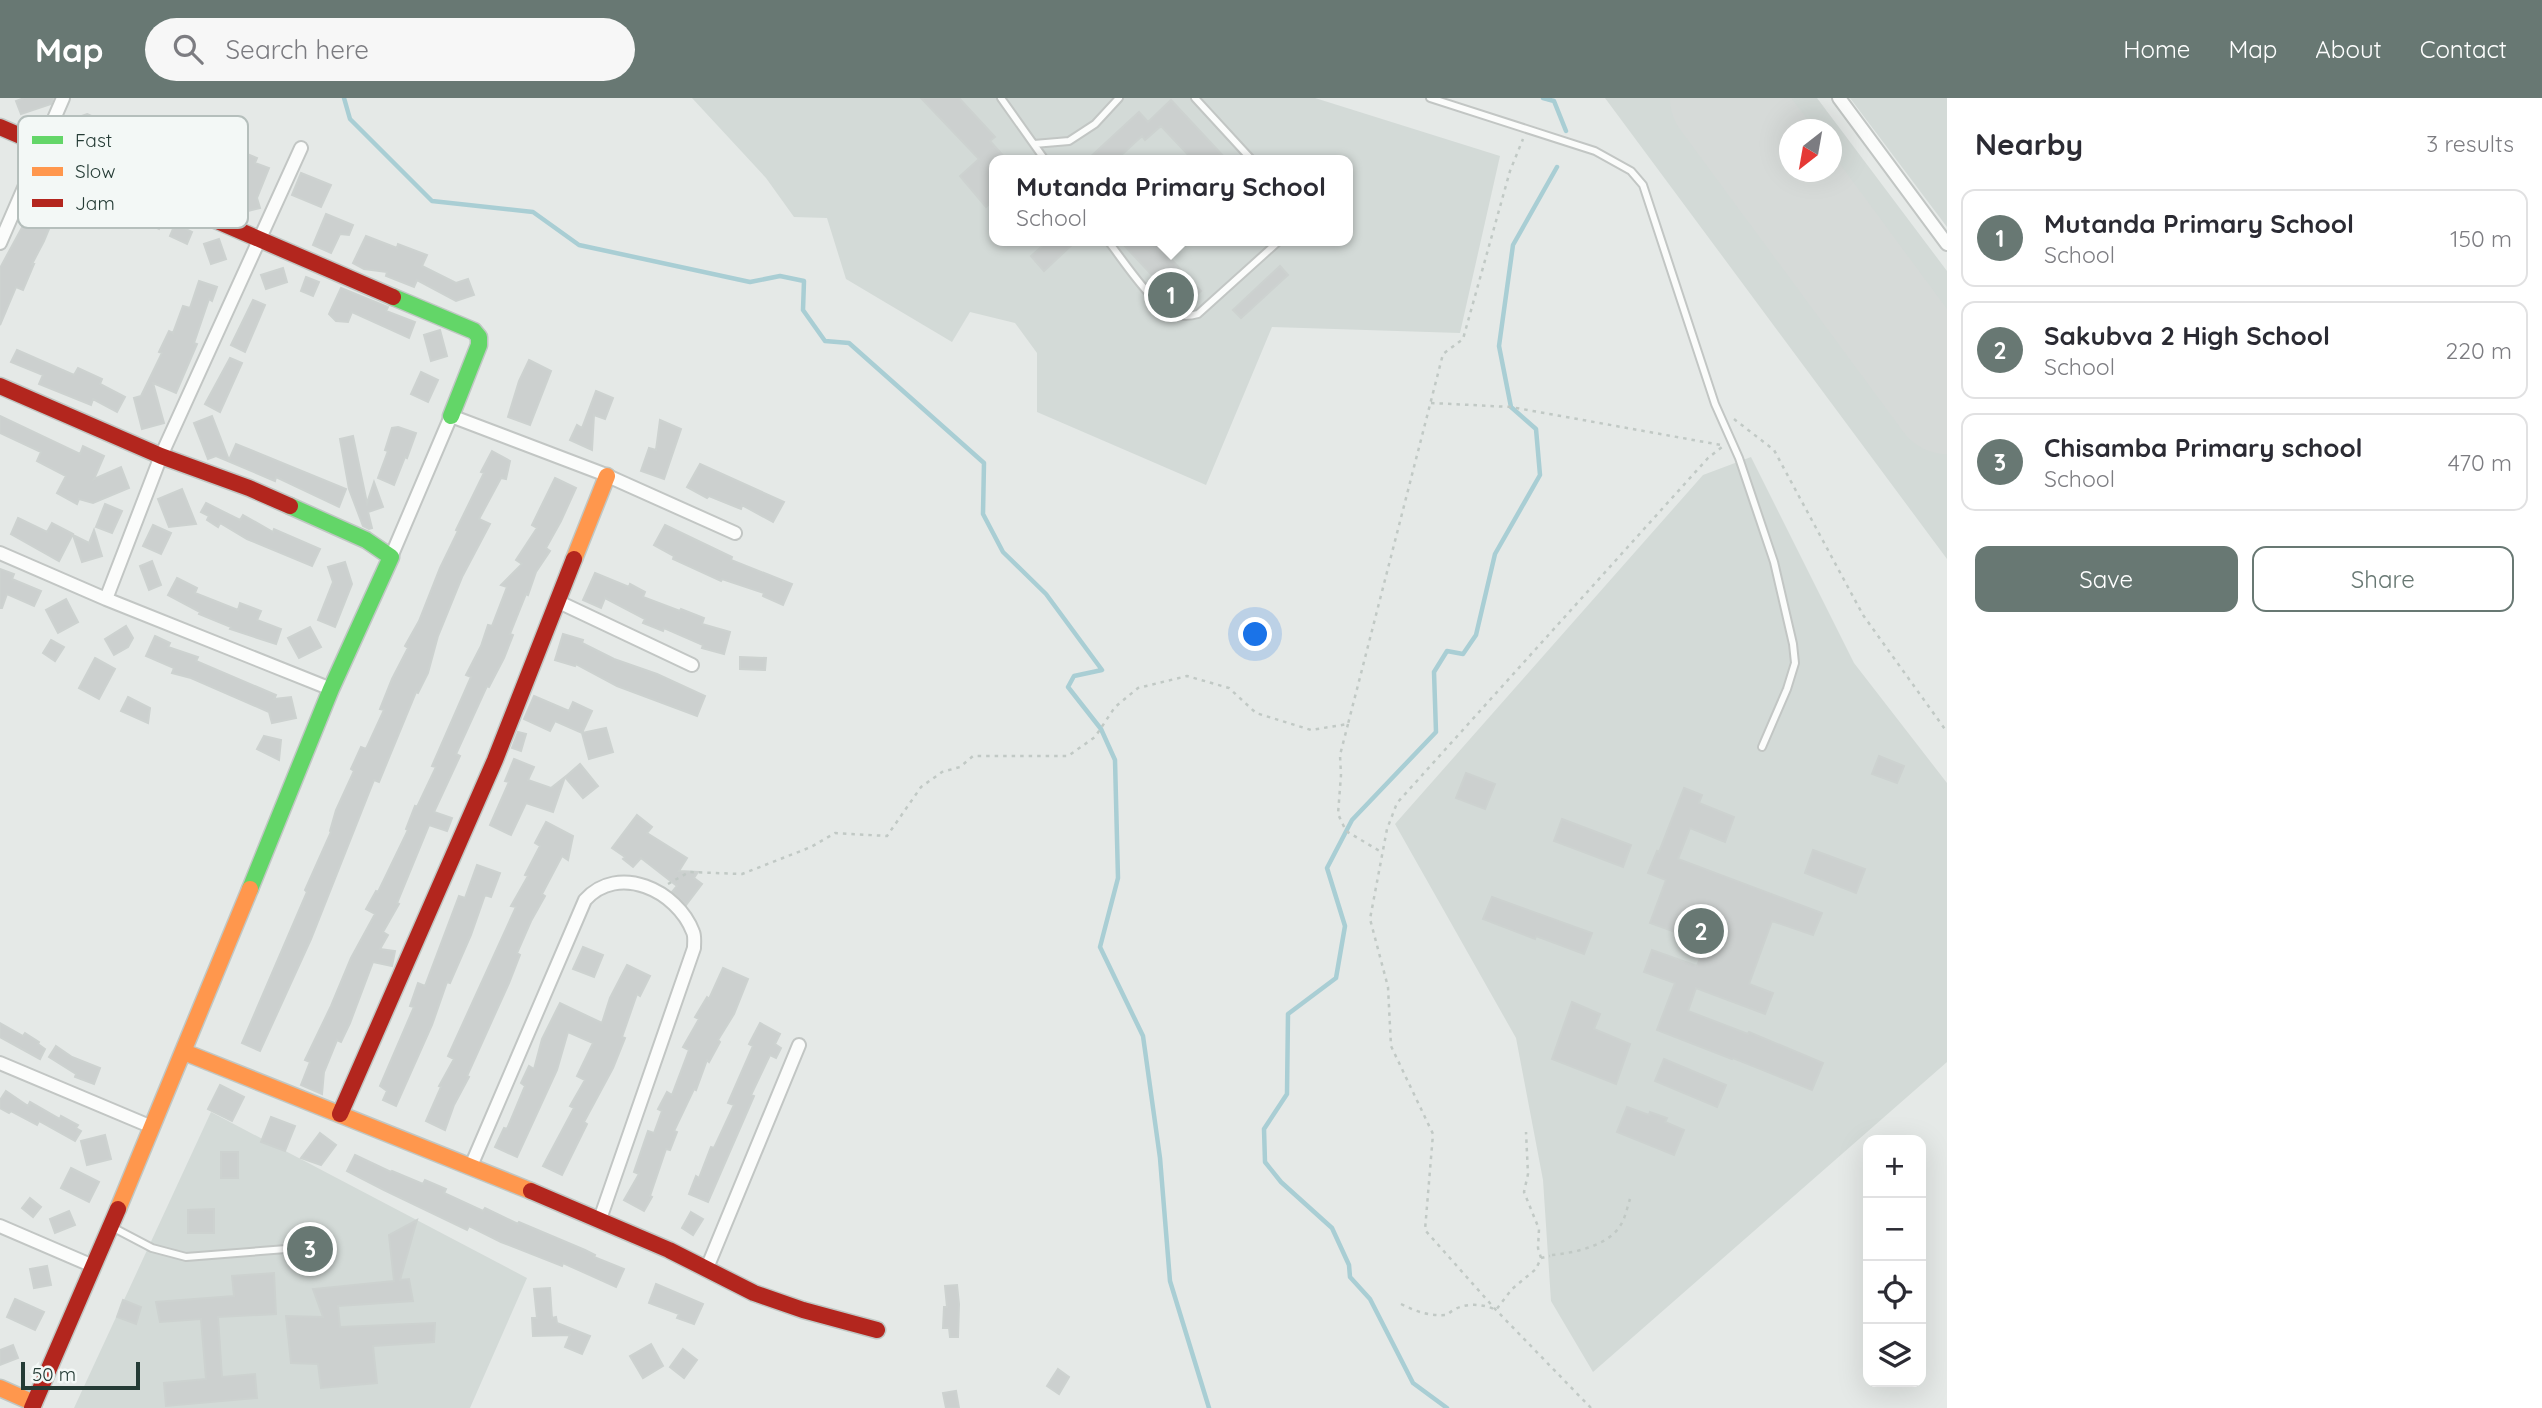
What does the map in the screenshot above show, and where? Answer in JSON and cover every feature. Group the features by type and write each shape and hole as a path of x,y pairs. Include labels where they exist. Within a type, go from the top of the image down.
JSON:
{"street":[{"path":"56,116 63,98"},
{"path":"1839,98 1947,244"},
{"path":"0,127 18,135"},
{"path":"106,599 161,456 301,148"},
{"path":"0,243 18,202"},
{"path":"0,1388 33,1406 184,1052 331,689 391,557 480,345 479,337 474,331 231,228"},
{"path":"0,386 161,456 249,488 366,540 391,557"},
{"path":"451,416 607,476 736,533"},
{"path":"341,1114 495,760 607,476"},
{"path":"0,553 106,599 331,689"},
{"path":"555,606 563,604 692,665"},
{"path":"471,1166 585,900 606,885 633,881 675,905 693,933 694,948 600,1219"},
{"path":"707,1268 799,1045"},
{"path":"184,1052 600,1219 707,1268 754,1293 803,1310 877,1330"},
{"path":"0,1063 152,1127"},
{"path":"0,1226 93,1266"}],"lane":[{"path":"1001,98 1042,155"},
{"path":"1034,144 1069,141 1095,124 1119,98"},
{"path":"1195,98 1247,155"},
{"path":"1430,98 1595,151 1631,171 1643,185 1715,404 1739,458 1774,562 1793,644 1795,663 1762,747"},
{"path":"1112,246 1157,300 1175,314 1187,316 1198,314 1273,246"},
{"path":"110,1226 152,1248 186,1257 312,1247"}],"path":[{"path":"1383,853 1346,831 1338,814 1340,755 1443,355 1463,339 1510,170 1527,130"},
{"path":"1431,403 1511,407 1724,446 1708,458 1397,803 1387,829 1370,919 1388,987 1391,1046 1433,1133 1424,1230 1496,1310 1591,1408"},
{"path":"1715,404 1774,450 1863,615 1947,732"},
{"path":"658,894 675,878 689,872 742,874 811,847 835,833 887,836 921,788 942,772 960,767 973,756 1068,756 1095,737 1115,707 1138,688 1188,676 1229,688 1256,713 1311,730 1349,724"},
{"path":"1496,1310 1512,1289 1536,1269 1541,1258 1538,1248 1539,1229 1524,1192 1528,1174 1526,1132"},
{"path":"1541,1258 1589,1247 1609,1237 1620,1227 1630,1199"},
{"path":"1401,1304 1420,1313 1435,1315 1447,1315 1453,1308 1470,1305 1488,1306 1496,1310"}],"shaded area":[{"path":"692,98 1315,98 1500,156 1460,333 1272,327 1206,485 1037,412 1037,353 1015,323 970,312 952,342 846,279 827,218 794,217 766,178"},
{"path":"1605,98 1817,98 1833,119 1779,119 1779,182 1842,182 1842,131 1947,271 1947,559"},
{"path":"1850,98 1947,98 1947,227"},
{"path":"1751,457 1854,663 1947,783 1947,1062 1593,1372 1551,1301 1543,1180 1516,1038 1395,824 1703,475"},
{"path":"211,1112 527,1278 470,1408 74,1408"}],"building":[{"path":"24,98 53,98 51,104 21,114 16,101"},
{"path":"921,98 959,98 995,137 990,141 1003,155 989,155 989,204 986,207 960,176 979,159"},
{"path":"1171,100 1222,155 1188,155 1161,126 1145,140 1142,136 1121,155 1092,155 1139,112 1148,122"},
{"path":"248,154 257,158 255,163 269,168 257,198 260,208 248,211"},
{"path":"301,173 331,185 321,207 292,195"},
{"path":"326,214 353,225 349,235 340,234 331,253 313,245"},
{"path":"22,228 49,228 23,290 16,287 0,325 0,268"},
{"path":"173,228 184,228 192,232 187,244 170,236"},
{"path":"366,236 397,248 398,244 427,255 422,266 456,283 468,279 474,295 456,301 417,280 414,287 386,276 387,272 364,269 353,263"},
{"path":"219,239 226,259 211,264 204,244"},
{"path":"1042,246 1071,246 1044,271 1031,256"},
{"path":"1125,246 1159,246 1201,291 1183,308"},
{"path":"1280,266 1288,275 1241,318 1233,310"},
{"path":"283,268 287,282 266,289 261,275"},
{"path":"306,277 319,282 313,296 301,291"},
{"path":"199,281 217,287 212,301 209,299 194,343 197,344 176,393 153,383 164,423 142,429 134,398 141,396 162,353 159,352 169,331 173,333 183,306 190,308"},
{"path":"341,288 388,307 386,311 415,322 409,338 352,312 348,322 336,321 329,314"},
{"path":"253,300 265,305 245,352 231,345"},
{"path":"440,330 447,356 431,361 424,335"},
{"path":"17,350 74,375 78,368 102,379 100,384 125,397 117,412 93,399 91,405 39,384 43,375 11,362"},
{"path":"230,358 242,363 220,412 205,404"},
{"path":"529,360 551,371 530,425 508,417 519,381"},
{"path":"421,372 438,380 428,402 411,394"},
{"path":"596,391 613,398 605,419 594,415 592,450 570,440 577,425 582,428"},
{"path":"0,416 80,454 83,446 104,456 94,479 121,467 129,488 93,503 79,499 77,504 57,493 66,476 37,461 41,452 0,433"},
{"path":"212,416 229,460 236,444 346,489 339,507 276,477 275,481 216,456 208,459 194,423"},
{"path":"660,420 681,429 664,479 641,471 649,448 656,450"},
{"path":"398,427 416,433 394,485 378,478 388,451 385,450 392,428"},
{"path":"353,436 367,503 374,482 383,507 368,512 372,528 369,529 363,526 349,489 340,439"},
{"path":"492,451 510,461 506,479 501,478 479,519 490,524 462,577 438,636 428,673 418,693 416,692 379,782 374,780 311,939 260,1051 242,1043 331,832 336,810 354,771 351,769 361,747 366,749 384,710 380,709 408,648 405,646 419,621"},
{"path":"700,464 784,502 773,522 742,505 741,509 709,496 707,498 687,487"},
{"path":"555,478 576,488 546,548 550,551 536,572 528,595 526,594 510,634 513,635 504,658 489,687 487,686 456,754 460,756 434,812 452,818 447,831 429,825 397,903 399,904 383,932 388,935 380,949 395,951 392,966 373,962 350,1023 341,1042 337,1040 324,1072 322,1094 301,1085 310,1062 305,1060 351,958 375,914 366,909 376,891 378,892 408,830 406,829 415,806 417,807 436,767 432,766 471,677 466,675 488,625 492,626 507,587 501,585 522,564 516,560 537,528 532,525"},
{"path":"182,489 196,524 169,527 158,499"},
{"path":"206,503 240,520 243,515 273,532 274,529 320,549 312,566 247,539 220,523 218,527 207,520 209,516 201,512"},
{"path":"105,504 122,511 112,533 96,527"},
{"path":"18,518 47,532 52,523 73,534 59,561 11,534"},
{"path":"153,525 171,533 161,554 143,546"},
{"path":"665,525 732,557 731,560 792,584 783,605 763,596 764,593 722,579 721,581 673,559 674,556 654,545"},
{"path":"94,530 102,556 82,562 73,535 89,543"},
{"path":"152,561 161,585 149,590 140,566"},
{"path":"345,562 352,584 335,627 318,620 333,582 328,567"},
{"path":"0,569 14,574 12,579 41,591 34,606 7,594 0,608"},
{"path":"595,573 629,587 630,584 645,592 643,597 704,618 702,624 730,632 724,654 702,648 703,645 664,628 663,631 643,623 645,619 605,598 601,608 583,600"},
{"path":"177,578 197,588 195,593 238,610 240,603 261,611 257,620 281,629 276,644 230,629 231,627 199,614 200,612 168,595"},
{"path":"66,599 78,622 58,633 46,610"},
{"path":"126,626 133,638 128,647 114,655 105,639"},
{"path":"310,627 321,647 299,658 288,638"},
{"path":"563,634 583,640 582,643 614,659 657,674 705,696 697,716 617,686 576,664 575,666 555,660"},
{"path":"155,636 170,643 168,647 198,657 196,661 276,695 274,699 291,697 296,718 272,723 269,712 191,678 172,673 174,668 146,656"},
{"path":"51,640 64,647 55,661 43,653"},
{"path":"740,657 766,658 765,670 740,669"},
{"path":"95,658 115,669 99,699 79,688"},
{"path":"534,696 569,711 573,702 592,711 582,733 555,721 550,731 524,719"},
{"path":"128,697 150,708 148,723 121,711"},
{"path":"606,728 613,752 589,759 582,733"},
{"path":"518,732 526,734 521,751 512,748"},
{"path":"264,736 281,740 279,760 257,749"},
{"path":"1879,756 1904,766 1897,783 1872,774"},
{"path":"514,759 534,767 528,780 551,788 565,777 553,812 526,803 511,835 490,825 509,782 505,781"},
{"path":"580,764 598,786 583,798 565,777"},
{"path":"1466,773 1495,784 1485,809 1456,798"},
{"path":"1684,788 1702,795 1699,803 1734,817 1725,842 1690,828 1678,859 1822,913 1813,935 1772,921 1749,984 1773,993 1765,1014 1696,988 1688,1011 1748,1034 1749,1032 1823,1063 1812,1090 1657,1030 1675,983 1644,972 1652,950 1697,966 1706,943 1650,923 1666,880 1648,873"},
{"path":"637,815 652,827 647,833 687,858 679,871 698,872 694,878 702,884 686,905 672,892 677,886 641,858 633,867 612,848"},
{"path":"1562,819 1631,845 1623,867 1554,841"},
{"path":"546,822 573,836 568,860 562,856 542,894 545,896 517,953 520,955 509,983 445,1130 426,1121 441,1087 439,1086 454,1059 448,1056 516,907 511,906 528,876 525,875 540,846 535,843"},
{"path":"1813,850 1865,869 1856,893 1805,873"},
{"path":"477,865 500,873 491,897 485,895 471,935 450,983 447,982 432,1025 396,1106 383,1100 387,1091 380,1086 414,1007 410,1006 418,983 425,986 459,896 465,898"},
{"path":"1492,897 1592,933 1584,954 1483,919"},
{"path":"583,947 603,955 594,977 573,969"},
{"path":"627,965 650,976 640,996 637,994 622,1037 625,1038 613,1068 584,1122 587,1124 562,1175 543,1166 574,1108 570,1106 585,1080 577,1076 593,1043 568,1032 557,1070 517,1157 495,1147 504,1128 507,1129 525,1086 521,1083 529,1066 534,1069 542,1039 560,1003 602,1023 610,998"},
{"path":"723,968 748,979 734,1014 718,1040 720,1042 709,1062 707,1060 696,1090 694,1089 674,1131 677,1132 670,1150 666,1149 650,1196 652,1197 644,1211 624,1200 639,1174 634,1172 648,1131 654,1133 662,1111 658,1109 667,1092 672,1095 689,1050 683,1047 699,1019 695,1017 707,997 709,999"},
{"path":"1572,1002 1600,1014 1594,1029 1630,1044 1616,1084 1552,1059"},
{"path":"0,1023 39,1042 45,1049 40,1059 0,1037"},
{"path":"760,1023 780,1034 775,1044 781,1048 776,1058 770,1055 751,1095 754,1096 708,1202 689,1194 734,1105 728,1103 753,1046 749,1044"},
{"path":"56,1046 72,1057 100,1068 94,1084 75,1077 76,1074 49,1057"},
{"path":"1664,1059 1726,1085 1717,1107 1655,1081"},
{"path":"220,1085 244,1097 232,1121 208,1109"},
{"path":"6,1091 28,1106 30,1102 60,1119 61,1116 78,1125 76,1128 81,1131 75,1141 39,1121 37,1125 0,1108 0,1100"},
{"path":"1627,1107 1667,1118 1665,1122 1684,1130 1674,1155 1617,1132"},
{"path":"271,1117 295,1126 285,1151 261,1142"},
{"path":"320,1133 336,1145 321,1165 301,1158"},
{"path":"105,1135 111,1159 87,1165 81,1141"},
{"path":"221,1152 238,1152 238,1178 221,1178"},
{"path":"355,1155 423,1184 425,1180 446,1189 444,1193 483,1211 485,1208 624,1269 616,1287 563,1263 562,1266 501,1242 469,1226 467,1230 384,1190 347,1171"},
{"path":"71,1168 99,1182 89,1202 61,1188"},
{"path":"30,1198 41,1207 33,1217 22,1208"},
{"path":"214,1209 214,1233 188,1233 188,1210"},
{"path":"69,1211 75,1225 55,1233 50,1219"},
{"path":"691,1212 703,1219 693,1235 682,1228"},
{"path":"417,1220 400,1280 409,1279 413,1301 338,1306 340,1327 435,1323 434,1342 373,1346 377,1383 321,1388 318,1364 291,1363 286,1316 323,1317 313,1289 394,1281 389,1235"},
{"path":"47,1266 51,1285 34,1288 30,1269"},
{"path":"274,1273 276,1314 218,1317 222,1377 255,1374 257,1398 166,1406 164,1383 206,1379 201,1319 160,1322 156,1302 234,1296 232,1276"},
{"path":"656,1284 703,1304 694,1324 677,1318 679,1314 649,1303"},
{"path":"957,1285 958,1337 950,1337 949,1328 943,1328 944,1307 947,1307 945,1286"},
{"path":"550,1288 552,1318 556,1317 557,1323 590,1336 582,1354 565,1347 570,1335 533,1336 532,1318 537,1318 534,1289"},
{"path":"15,1299 44,1312 35,1330 7,1317"},
{"path":"123,1300 141,1307 136,1324 117,1317"},
{"path":"651,1344 663,1366 643,1378 630,1356"},
{"path":"13,1345 18,1358 0,1365 0,1350"},
{"path":"683,1349 697,1360 684,1378 670,1367"},
{"path":"1058,1369 1069,1377 1059,1394 1047,1386"},
{"path":"956,1391 959,1408 946,1408 943,1393"}],"waterway":[{"path":"344,98 350,119 432,201 533,212 579,245 750,282 780,276 804,281 803,310 825,341 849,343 984,463 983,514 1003,552 1046,594 1102,670 1074,676 1068,687 1101,729 1115,760 1118,878 1100,947 1143,1036 1160,1158 1170,1281 1209,1408"},
{"path":"1543,98 1554,101 1566,131"},
{"path":"1447,1408 1413,1383 1370,1299 1350,1277 1349,1265 1332,1228 1281,1182 1265,1162 1264,1129 1287,1094 1288,1014 1336,978 1345,926 1327,868 1352,820 1436,732 1434,672 1447,651 1463,654 1476,635 1495,554 1540,475 1536,429 1511,407 1499,346 1513,245 1557,167"}],"runway":[{"path":"1724,98 1947,400"}],"traffic: fast":[{"path":"393,297 474,331 479,337 479,345 451,416"},
{"path":"250,889 331,689 391,557 366,540 290,506"}],"traffic: slow":[{"path":"574,559 607,476"},
{"path":"118,1209 250,889"},
{"path":"184,1052 531,1191"},
{"path":"0,1388 34,1403"}],"traffic: jam":[{"path":"0,127 18,135"},
{"path":"233,228 393,297"},
{"path":"0,386 161,456 290,506"},
{"path":"340,1114 495,760 574,559"},
{"path":"531,1191 669,1250 754,1293 803,1310 877,1330"},
{"path":"32,1408 118,1209"}],"place":[{"name":"Mutanda Primary School","path":"1171,295"},
{"name":"Sakubva 2 High School","path":"1701,931"},
{"name":"Chisamba Primary school","path":"310,1249"}]}
